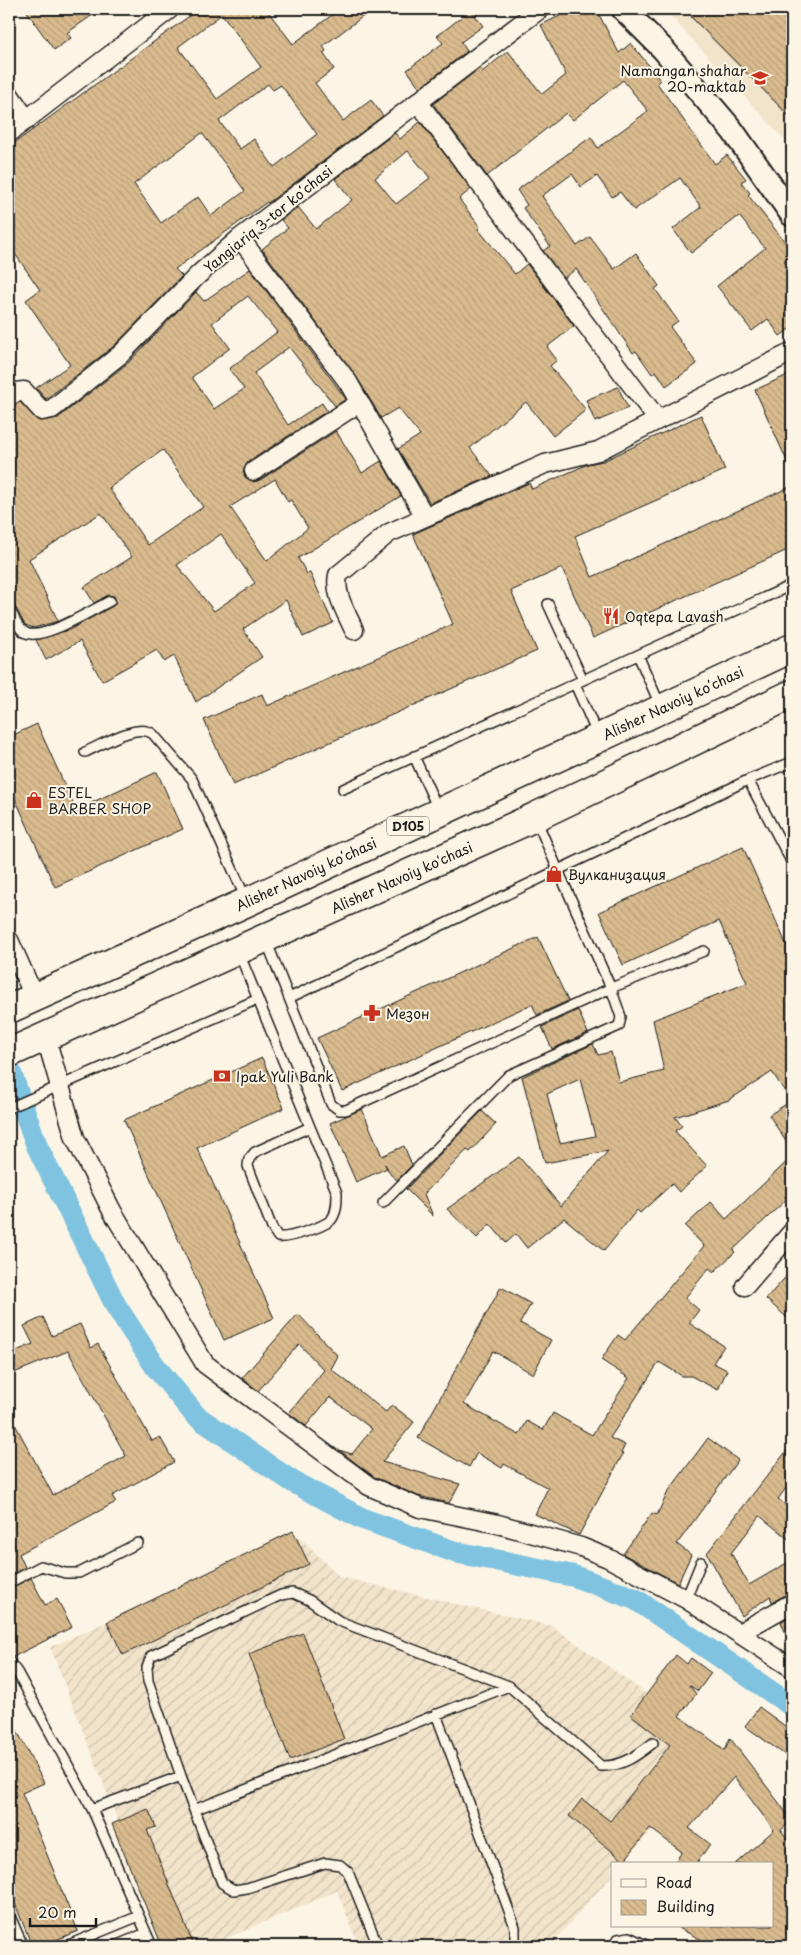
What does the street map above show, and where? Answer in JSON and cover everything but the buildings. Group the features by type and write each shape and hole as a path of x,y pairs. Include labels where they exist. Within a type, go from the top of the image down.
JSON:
{"main road":[{"name":"Alisher Navoiy koʻchasi","path":"22,1002 247,902 792,648"},
{"name":"Alisher Navoiy ko'chasi","path":"9,1053 535,817 792,694"}],"street":[{"path":"9,133 170,9"},
{"name":"Yangiariq 3-tor koʻchasi","path":"9,397 16,392 24,391 37,408 42,411 52,409 121,354 198,275 240,238 540,9"},
{"path":"623,9 663,50 732,130 792,215"},
{"path":"9,94 27,120"},
{"path":"418,102 658,420"},
{"path":"240,238 348,382 425,517"},
{"path":"354,630 336,584 338,575 389,532 545,464 598,451 792,352"},
{"path":"254,471 359,403"},
{"path":"9,940 22,1002"},
{"path":"40,1040 60,1085 76,1138 112,1211 205,1364 369,1486 420,1508 498,1524 581,1547 622,1564 686,1599 792,1668"},
{"path":"745,1286 792,1232"},
{"path":"739,1633 792,1604"}],"lane":[{"path":"343,789 792,585"},
{"path":"9,608 26,633 32,634 60,627 110,601"},
{"path":"548,604 599,738"},
{"path":"638,655 662,709"},
{"path":"85,752 134,730 148,730 154,734 192,779 247,902"},
{"path":"414,756 439,812"},
{"path":"289,998 748,780 792,762"},
{"path":"748,780 792,863"},
{"path":"383,1203 508,1075 619,1026 621,1017 611,988 535,817"},
{"path":"265,938 331,1104 339,1110 346,1110 611,988 704,950"},
{"path":"238,951 258,999 337,1193 337,1207 330,1220 288,1238 278,1237 272,1228 248,1166 249,1159 254,1152 310,1127"},
{"path":"9,1108 258,999"},
{"path":"9,1582 41,1566 65,1573 79,1573 138,1543"},
{"path":"686,1599 701,1562"},
{"path":"378,1946 348,1872 340,1865 325,1863 247,1888 234,1890 222,1884 181,1776 148,1681 147,1668 151,1656 282,1595 293,1593 309,1600 339,1621 509,1686 601,1766 613,1767 632,1759 653,1743"},
{"path":"9,1661 13,1674 92,1809 152,1946"},
{"path":"194,1810 509,1686"},
{"path":"436,1714 515,1927 515,1946"},
{"path":"92,1809 181,1776"},
{"path":"9,1914 22,1946"},
{"path":"66,1946 139,1916"},
{"path":"115,1946 146,1933"},
{"path":"614,1946 618,1939 629,1937 648,1946"}],"shaded area":[{"name":"Namangan shahar 20-maktab","path":"664,9 792,9 792,148"},
{"path":"293,1531 340,1577 552,1626 722,1748 705,1771 624,1862 611,1862 611,1876 550,1946 359,1946 337,1891 208,1946 162,1946 112,1824 118,1821 50,1647 107,1622"}],"waterway":[{"path":"9,1068 37,1146 116,1306 155,1366 196,1416 293,1482 363,1519 455,1552 574,1576 635,1599 792,1706"}],"place":[{"name":"Namangan shahar 20-maktab","path":"760,78"},
{"name":"Oqtepa Lavash","path":"611,616"},
{"name":"ESTEL BARBER SHOP","path":"34,800"},
{"name":"Вулканизация","path":"554,874"},
{"name":"Мезон","path":"372,1013"},
{"name":"Ipak Yuli Bank","path":"222,1076"}]}
